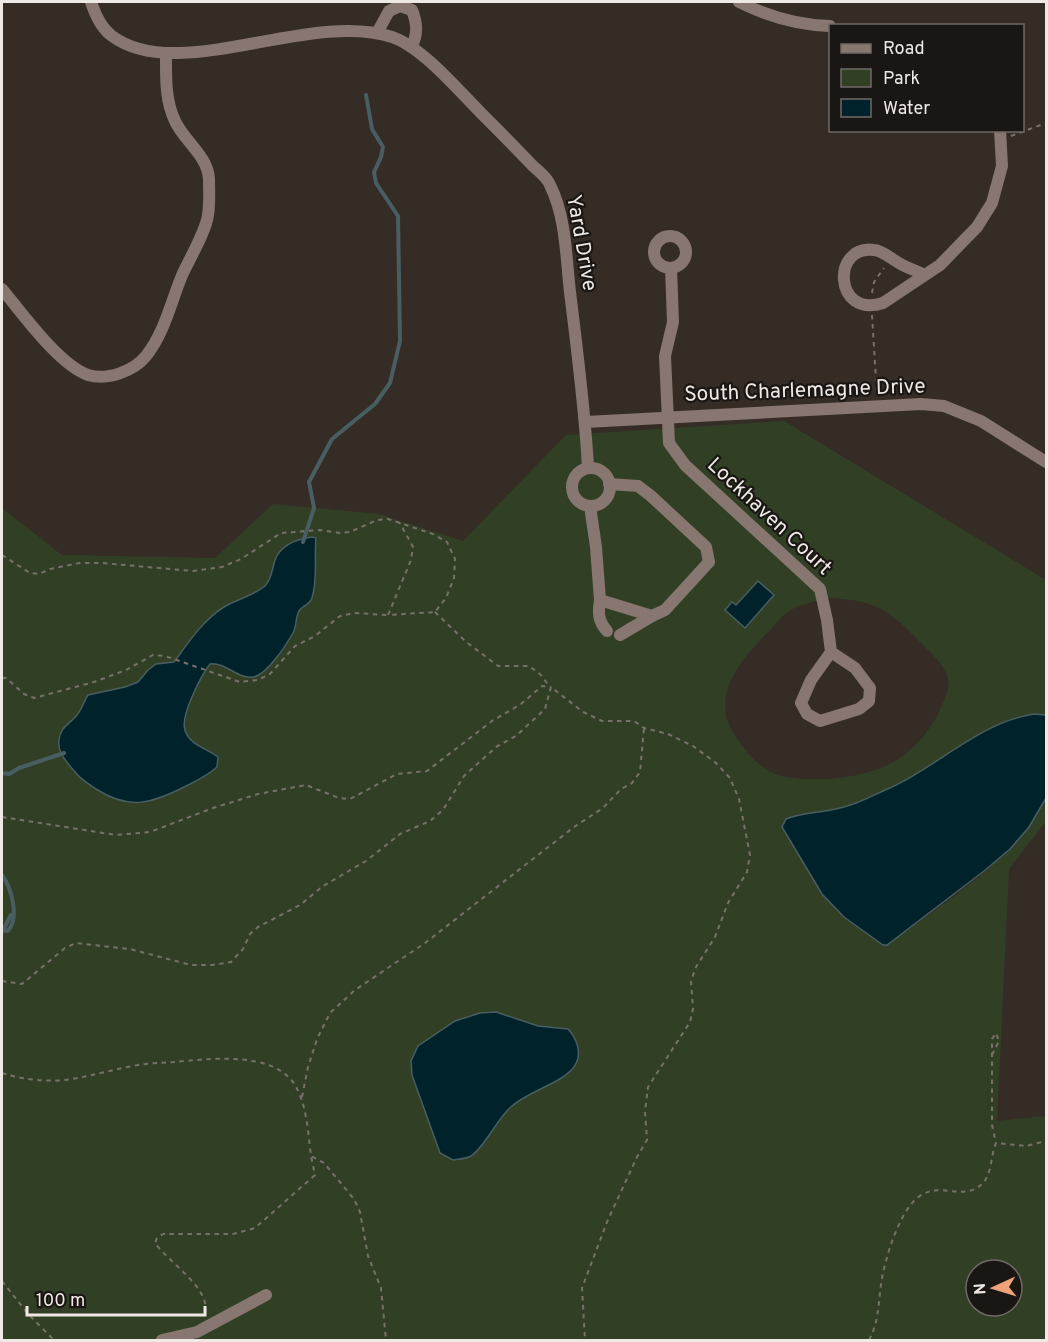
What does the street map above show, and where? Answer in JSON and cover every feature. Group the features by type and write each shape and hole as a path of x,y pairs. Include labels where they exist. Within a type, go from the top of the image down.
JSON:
{"street":[{"name":"Yard Drive","path":"91,2 110,35 134,47 166,54 223,48 325,31 377,33 412,46 550,183 562,221 586,422 588,468"},
{"path":"739,2 759,12 790,20 829,26"},
{"path":"377,33 389,10 399,6 412,10 417,24 412,46"},
{"path":"2,289 52,347 76,370 91,376 111,375 127,371 145,357 161,331 208,216 209,175 203,160 182,133 169,106 166,54"},
{"path":"925,275 898,263 881,252 870,250 852,257 846,264 843,281 852,298 867,306 876,305 883,303 925,275 940,265 970,234 992,203 1002,166 1000,135"},
{"name":"Lockhaven Court","path":"671,268 674,322 665,356 669,442 685,465 820,589 831,652"},
{"name":"South Charlemagne Drive","path":"586,422 909,403 944,406 981,422 1047,462"},
{"path":"588,468 601,470 609,484 609,493 602,503 590,506 578,501 574,496 572,484 577,473 588,468"},
{"path":"609,484 638,486 706,546 709,562 665,610 620,635"},
{"path":"590,506 596,547 600,600 598,611 601,624 607,631"},
{"path":"600,600 652,616"},
{"path":"831,652 855,668 870,688 869,701 859,709 820,721 807,714 801,703 811,680 831,652"},
{"path":"162,1341 197,1332 266,1295"}],"path":[{"path":"1024,129 1047,123"},
{"path":"872,298 874,282 887,263"},
{"path":"872,312 878,399"},
{"path":"2,555 30,573 39,574 50,569 79,563 193,571 222,567 241,559 281,533 320,530 350,532 377,520 388,519 433,534 447,542 455,559 454,578 446,598 435,612"},
{"path":"388,615 411,560 413,547 400,524"},
{"path":"2,678 6,678 24,694 34,698 94,682 153,655 165,656 240,682 258,680 270,674 295,646 315,636 340,616 354,613 388,615 435,612 465,641 498,666 529,666 550,687 583,712 602,721 634,721 644,728 668,734 693,746 730,778 739,799 750,855 747,872 728,903 715,937 696,967 691,981 693,1009 690,1022 648,1087 645,1112 647,1140 607,1222 582,1288 585,1341"},
{"path":"2,817 116,835 150,832 258,794 306,785 339,798 350,799 397,774 427,771 492,721 521,704 542,686 550,687"},
{"path":"2,981 22,984 65,948 76,944 130,949 191,965 231,962 243,949 250,934 258,927 300,905 323,886 366,861 400,834 430,821 443,810 464,776 496,747 516,736 545,709 550,687"},
{"path":"302,1098 317,1038 330,1013 356,990 425,943 574,827 603,808 621,789 632,783 640,772 644,728"},
{"path":"869,1341 878,1315 882,1278 889,1252 905,1214 916,1198 927,1191 972,1189 981,1185 991,1167 996,1143 992,1125 992,1054 992,1039 996,1033 999,1041 992,1054"},
{"path":"2,1072 20,1078 62,1080 81,1078 136,1065 230,1059 256,1061 277,1069 294,1083 302,1098 315,1174 255,1228 233,1234 163,1234 157,1238 155,1243 202,1292 207,1309 203,1320"},
{"path":"996,1143 1026,1146 1047,1142"},
{"path":"311,1156 324,1163 354,1199 360,1212 368,1256 381,1288 386,1341"},
{"path":"2,1281 28,1314 54,1341"}],"green space":[{"path":"784,421 1046,580 1046,715 1009,720 993,727 894,787 862,801 828,811 812,876 826,897 843,915 872,938 887,945 961,892 996,862 1030,825 1046,798 1046,821 1009,869 997,1121 1046,1116 1046,1340 2,1340 2,508 62,555 215,558 273,504 379,514 463,541 566,435","holes":["832,598 847,599 880,608 898,621 934,656 942,665 948,679 945,698 934,721 918,743 897,760 885,766 858,775 828,779 799,779 771,772 749,754 729,725 725,703 731,679 753,648 789,611 799,606","496,1012 538,1026 568,1029 552,1083 525,1096 510,1107 470,1157 421,1096 412,1075"]}],"water":[{"path":"312,537 316,538 315,583 312,598 299,611 294,630 281,652 264,671 253,677 242,676 221,665 210,664 192,696 184,724 185,730 190,739 218,757 217,767 202,778 174,792 141,802 108,796 79,777 61,753 59,740 61,732 79,713 88,695 125,687 138,682 156,664 174,662 196,632 216,612 265,586 278,554 285,546"},
{"path":"758,581 774,595 745,628 725,610 732,602 736,605"},
{"path":"1034,714 1046,715 1046,798 1029,827 1010,849 887,945 883,945 844,917 822,894 782,827 786,819 838,809 864,800 902,782 994,727"},
{"path":"496,1012 538,1026 568,1029 578,1047 577,1062 562,1078 512,1106 501,1117 482,1146 471,1156 453,1160 440,1153 412,1075 411,1061 418,1046 455,1021 480,1013"}],"waterway":[{"path":"303,542 314,508 309,482 332,439 375,404 390,383 400,341 398,216 376,183 374,172 383,147 372,129 366,95"},
{"path":"2,773 9,774 19,768 64,753"},
{"path":"2,875 11,894 14,910 12,925 8,931 3,930"},
{"path":"2,932 11,915"}]}
